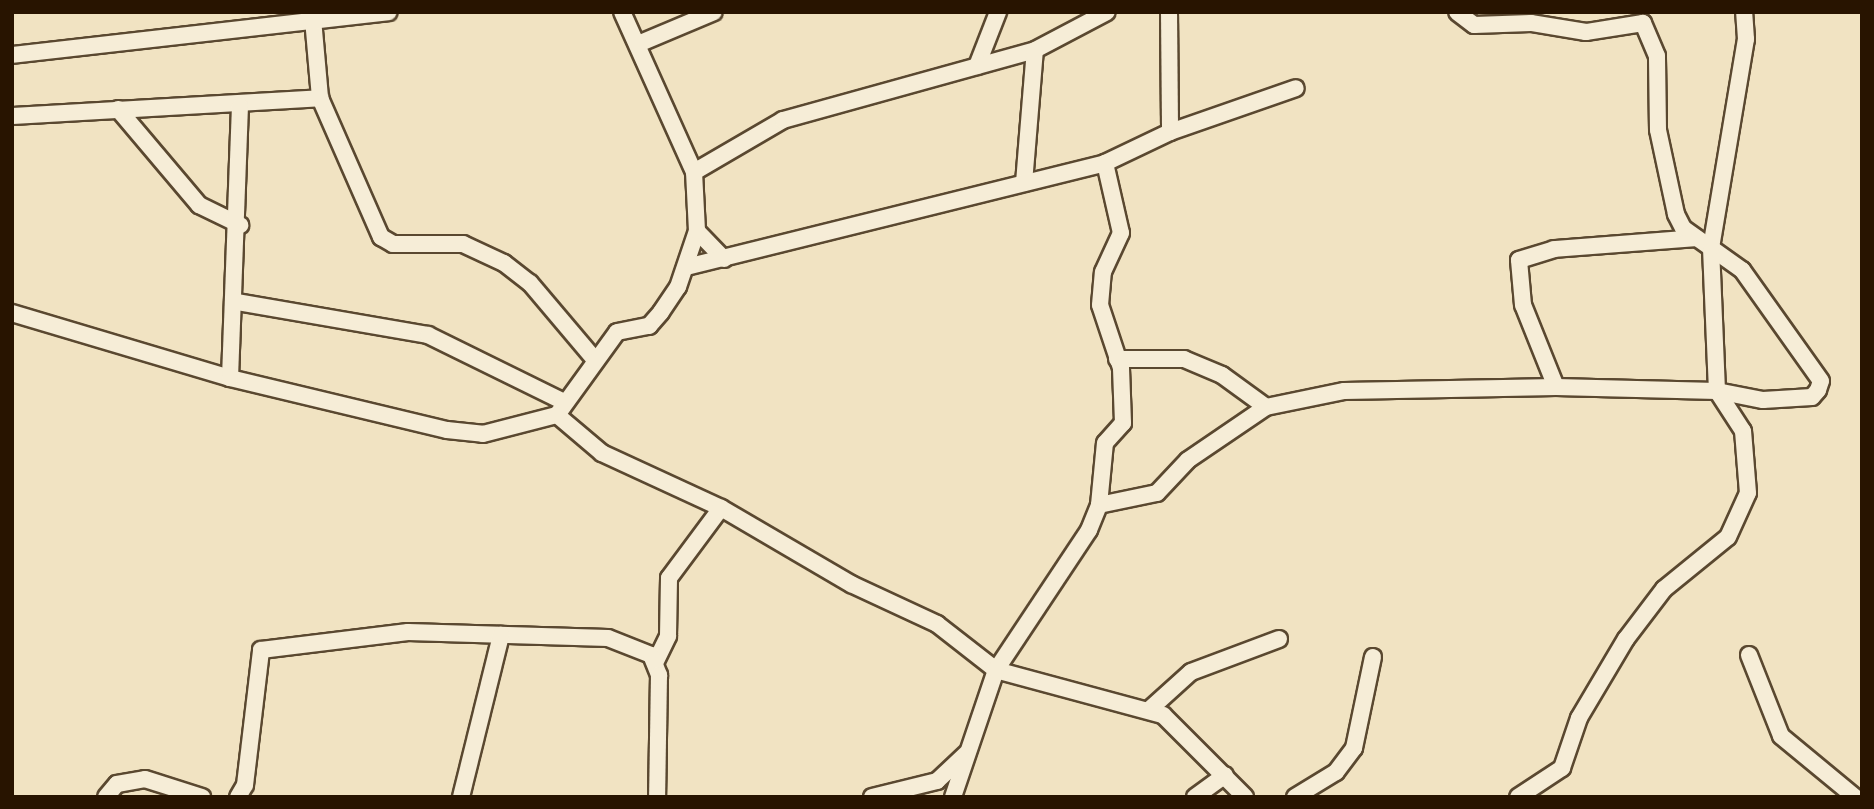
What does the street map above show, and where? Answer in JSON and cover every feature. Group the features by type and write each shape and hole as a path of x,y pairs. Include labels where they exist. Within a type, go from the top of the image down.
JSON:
{"street":[{"path":"13,58 313,19 389,12"},
{"path":"12,313 230,378 447,430 483,434 561,409 617,332 653,323 686,267 697,231 694,173 622,12"},
{"path":"638,44 714,12"},
{"path":"977,66 998,12"},
{"path":"694,173 783,120 1035,50 1107,12"},
{"path":"1169,12 1170,132"},
{"path":"1098,505 1157,493 1188,460 1266,407 1345,391 1556,387 1717,391 1763,400 1812,397 1821,380 1742,270 1696,237 1676,214 1658,130 1657,56 1643,23 1586,32 1531,23 1474,25 1457,12"},
{"path":"1518,797 1562,768 1579,718 1626,639 1664,589 1738,522 1748,493 1743,431 1717,391 1712,247 1746,39 1744,12"},
{"path":"313,19 320,98 382,237 393,244 463,244 504,263 530,283 595,360"},
{"path":"1024,183 1035,50"},
{"path":"686,267 1105,163 1170,132 1296,88"},
{"path":"12,116 118,109 240,106 320,98"},
{"path":"230,378 240,225 240,106"},
{"path":"118,109 199,205 240,225"},
{"path":"953,797 996,670 1062,578 1098,505 1105,443 1123,422 1126,400 1117,359 1100,305 1103,272 1121,233 1105,163"},
{"path":"697,231 724,259"},
{"path":"1556,387 1523,305 1519,260 1554,249 1696,237"},
{"path":"237,302 428,335 561,409 602,453 721,508 851,584 937,624 996,670 1150,709 1225,775 1245,797"},
{"path":"1117,359 1184,359 1222,375 1266,407"},
{"path":"657,797 656,661 668,636 669,578 721,508"},
{"path":"238,797 245,785 261,650 408,632 608,638 631,643 656,661"},
{"path":"461,797 501,635"},
{"path":"1150,709 1191,672 1279,639"},
{"path":"1749,655 1781,736 1854,797"},
{"path":"1296,797 1336,772 1354,748 1373,657"},
{"path":"873,797 937,781 968,753"},
{"path":"1195,797 1225,775"},
{"path":"106,797 117,784 137,779 202,797"}]}
